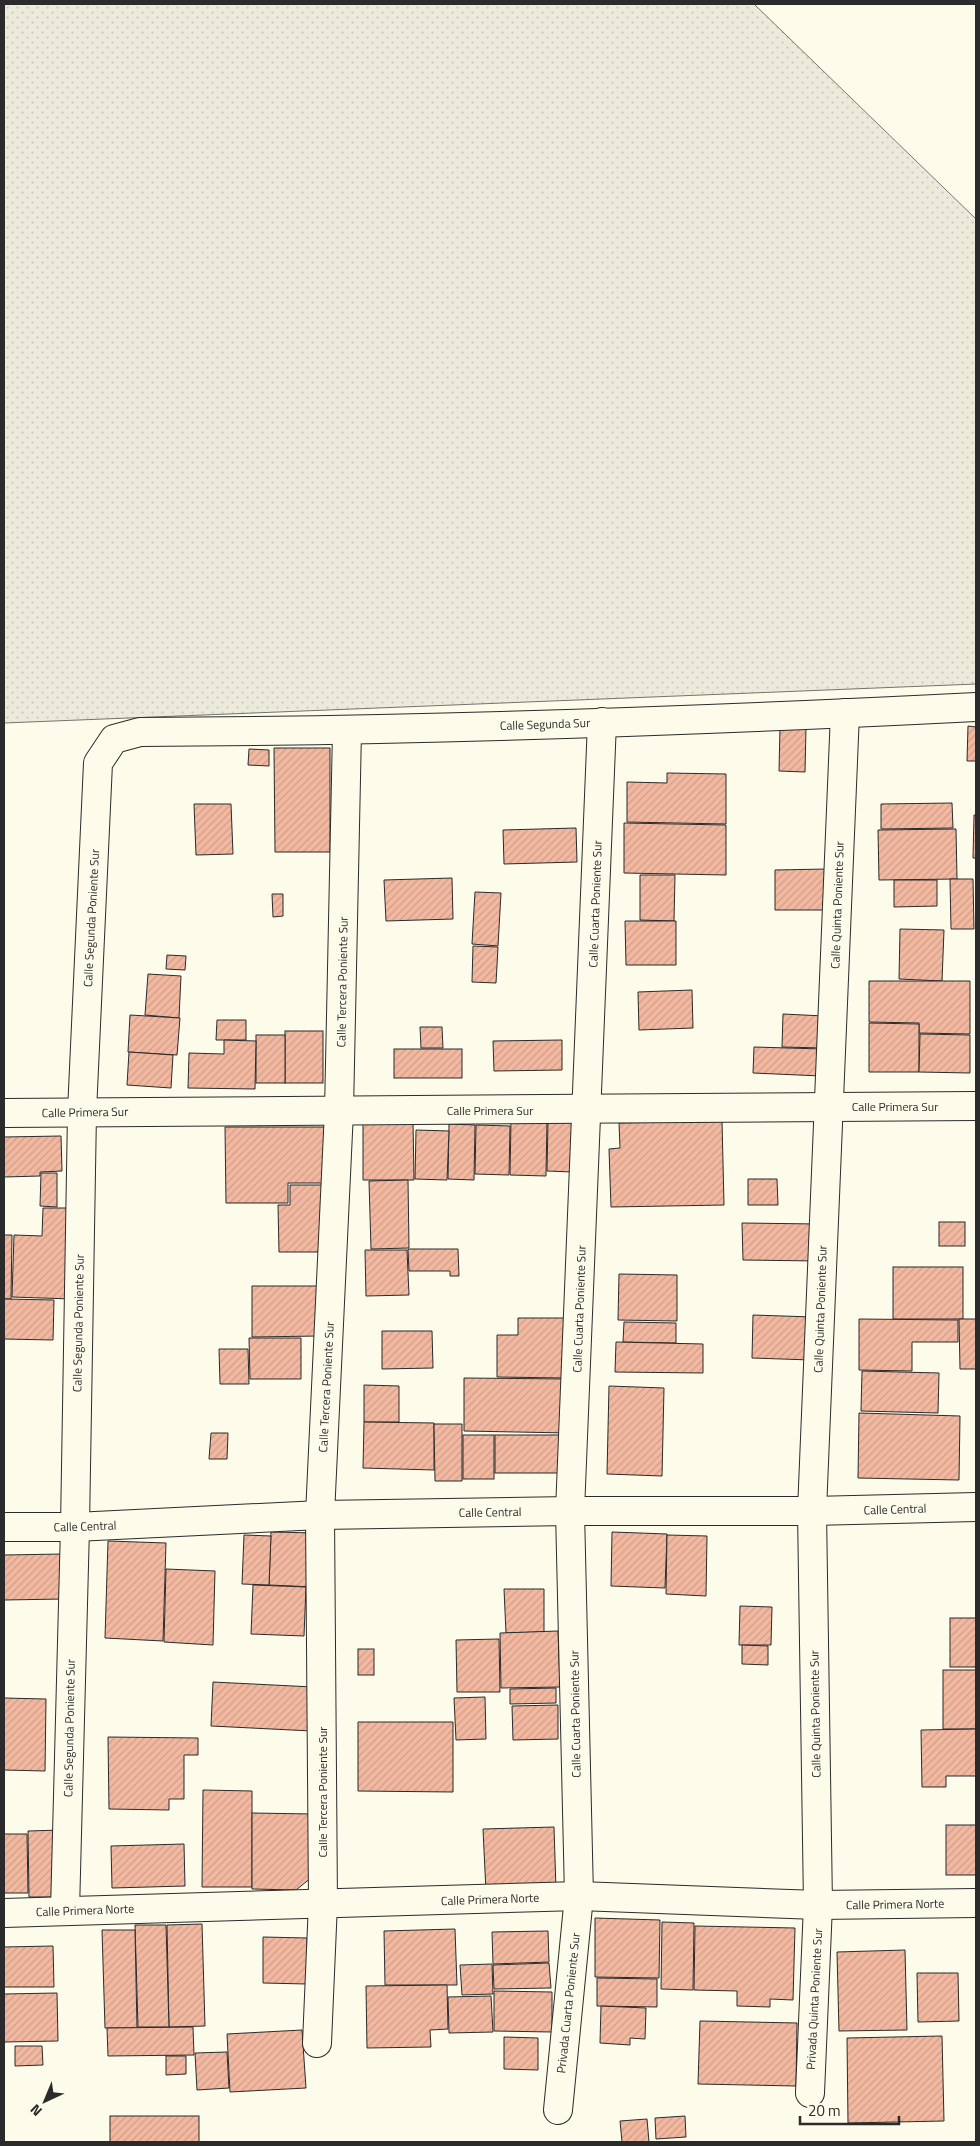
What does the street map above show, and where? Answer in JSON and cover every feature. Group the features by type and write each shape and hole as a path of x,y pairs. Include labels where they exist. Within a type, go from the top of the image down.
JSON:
{"street":[{"name":"Calle Segunda Sur","path":"114,739 140,732 347,731 976,707"},
{"name":"Calle Quinta Poniente Sur","path":"818,1905 812,1512 845,713"},
{"name":"Calle Cuarta Poniente Sur","path":"579,1896 570,1511 602,722"},
{"name":"Calle Tercera Poniente Sur","path":"317,2043 323,1903 320,1516 339,1111 347,731"},
{"name":"Calle Segunda Poniente Sur","path":"65,1911 75,1527 82,1112 98,763 114,739"},
{"name":"Calle Primera Sur","path":"4,1113 976,1106"},
{"name":"Calle Central","path":"4,1527 75,1527 320,1516 570,1511 812,1512 976,1506"},
{"name":"Calle Primera Norte","path":"4,1913 579,1896 818,1905 976,1903"},
{"name":"Privada Cuarta Poniente Sur","path":"558,2110 579,1896"},
{"name":"Privada Quinta Poniente Sur","path":"810,2093 818,1905"}],"shaded area":[{"path":"4,4 754,4 976,219 976,684 4,723"}],"building":[{"path":"968,726 976,727 976,761 967,761"},
{"path":"780,728 806,728 805,772 779,771"},
{"path":"274,748 330,748 330,852 275,852"},
{"path":"249,749 269,750 269,766 248,765"},
{"path":"667,773 726,774 726,824 627,822 627,782 667,783"},
{"path":"952,803 953,828 881,829 881,804"},
{"path":"194,804 231,804 233,854 196,855"},
{"path":"974,815 976,815 976,858 973,858"},
{"path":"624,823 726,825 726,875 624,873"},
{"path":"576,828 577,862 504,864 503,830"},
{"path":"956,829 957,879 879,880 878,830"},
{"path":"827,869 827,910 775,910 775,870"},
{"path":"640,875 675,875 674,921 640,920"},
{"path":"452,878 453,919 386,921 384,880"},
{"path":"950,879 973,879 974,929 951,929"},
{"path":"894,880 937,880 937,906 894,907"},
{"path":"475,892 501,893 498,946 472,944"},
{"path":"272,894 283,894 283,916 273,917"},
{"path":"625,921 676,921 676,965 626,965"},
{"path":"900,929 944,930 942,981 899,979"},
{"path":"473,946 498,947 496,983 472,982"},
{"path":"167,955 186,956 185,970 166,969"},
{"path":"148,974 181,976 179,1018 145,1015"},
{"path":"869,981 970,981 970,1034 919,1033 919,1023 869,1022"},
{"path":"692,990 693,1028 639,1030 638,992"},
{"path":"783,1014 824,1016 823,1048 782,1047"},
{"path":"130,1015 180,1018 177,1055 128,1052"},
{"path":"217,1020 246,1020 246,1040 216,1040"},
{"path":"869,1023 919,1024 919,1072 869,1072"},
{"path":"420,1027 442,1027 443,1048 421,1048"},
{"path":"285,1031 323,1031 323,1083 285,1083"},
{"path":"920,1034 970,1035 970,1073 919,1072"},
{"path":"256,1035 285,1035 285,1083 256,1083"},
{"path":"224,1040 256,1041 255,1089 188,1088 189,1053 224,1054"},
{"path":"562,1040 562,1070 494,1071 493,1041"},
{"path":"754,1047 822,1049 821,1076 753,1073"},
{"path":"394,1049 462,1049 462,1078 394,1078"},
{"path":"129,1052 173,1055 171,1088 127,1085"},
{"path":"511,1120 547,1121 546,1176 510,1175"},
{"path":"548,1120 575,1121 573,1172 547,1171"},
{"path":"413,1121 414,1180 363,1180 363,1122"},
{"path":"722,1121 724,1205 611,1207 609,1149 620,1148 619,1123"},
{"path":"449,1124 475,1125 474,1180 448,1179"},
{"path":"476,1125 510,1126 509,1175 475,1174"},
{"path":"225,1127 330,1127 331,1183 288,1183 288,1203 226,1203"},
{"path":"416,1130 449,1131 447,1180 415,1179"},
{"path":"61,1136 62,1171 40,1172 40,1176 4,1177 4,1137"},
{"path":"41,1173 57,1173 57,1207 40,1206"},
{"path":"748,1179 777,1179 778,1205 748,1205"},
{"path":"408,1180 409,1248 371,1249 369,1181"},
{"path":"290,1185 323,1185 324,1252 279,1252 278,1205 290,1205"},
{"path":"43,1208 74,1208 72,1299 12,1297 14,1235 42,1236"},
{"path":"939,1222 965,1222 965,1246 939,1246"},
{"path":"742,1223 818,1224 818,1261 743,1260"},
{"path":"4,1235 12,1235 11,1299 4,1299"},
{"path":"408,1249 458,1249 459,1276 450,1276 450,1271 409,1271"},
{"path":"365,1250 407,1250 409,1295 366,1296"},
{"path":"893,1267 963,1267 963,1319 893,1319"},
{"path":"619,1274 677,1275 677,1321 618,1320"},
{"path":"252,1286 319,1286 319,1336 252,1337"},
{"path":"4,1299 54,1300 53,1340 4,1339"},
{"path":"753,1315 812,1317 811,1360 752,1358"},
{"path":"518,1318 565,1318 565,1378 497,1377 497,1335 518,1335"},
{"path":"859,1319 958,1320 958,1342 912,1342 912,1371 859,1370"},
{"path":"959,1319 976,1319 976,1369 960,1369"},
{"path":"624,1322 676,1323 676,1343 623,1342"},
{"path":"382,1331 432,1331 433,1368 382,1369"},
{"path":"249,1338 301,1338 301,1379 250,1379"},
{"path":"616,1342 703,1344 703,1373 615,1372"},
{"path":"219,1349 248,1349 249,1384 220,1384"},
{"path":"862,1371 939,1373 938,1413 861,1411"},
{"path":"464,1378 568,1379 568,1433 464,1431"},
{"path":"364,1385 399,1386 399,1422 364,1422"},
{"path":"609,1386 664,1388 662,1476 607,1474"},
{"path":"859,1413 960,1416 959,1480 858,1478"},
{"path":"364,1422 434,1423 434,1470 363,1468"},
{"path":"434,1424 462,1424 462,1481 435,1481"},
{"path":"211,1433 228,1433 227,1459 209,1459"},
{"path":"463,1435 494,1435 494,1479 463,1479"},
{"path":"495,1435 559,1435 559,1473 495,1473"},
{"path":"271,1532 317,1533 315,1587 269,1585"},
{"path":"612,1532 667,1534 665,1588 611,1586"},
{"path":"244,1535 271,1536 269,1585 242,1584"},
{"path":"667,1535 707,1536 706,1596 666,1594"},
{"path":"108,1541 166,1543 163,1641 105,1638"},
{"path":"63,1554 63,1599 4,1600 4,1555"},
{"path":"166,1569 215,1571 213,1645 164,1642"},
{"path":"253,1585 306,1587 304,1636 251,1634"},
{"path":"504,1589 544,1589 544,1632 506,1633"},
{"path":"740,1606 772,1607 771,1645 739,1645"},
{"path":"950,1618 976,1618 976,1667 950,1667"},
{"path":"558,1631 560,1687 501,1688 500,1633"},
{"path":"499,1639 500,1692 457,1692 456,1640"},
{"path":"742,1645 768,1646 768,1665 742,1664"},
{"path":"358,1649 374,1649 374,1675 358,1675"},
{"path":"943,1670 976,1670 976,1729 943,1729"},
{"path":"213,1682 313,1687 312,1731 211,1726"},
{"path":"556,1688 556,1703 510,1704 510,1689"},
{"path":"485,1697 486,1739 456,1740 454,1698"},
{"path":"4,1698 46,1699 45,1771 4,1770"},
{"path":"558,1705 558,1739 513,1740 512,1706"},
{"path":"358,1722 453,1722 453,1792 358,1791"},
{"path":"976,1729 976,1776 946,1776 946,1787 922,1787 921,1730"},
{"path":"108,1737 198,1738 198,1755 184,1755 184,1799 169,1799 169,1810 109,1809"},
{"path":"203,1790 252,1791 252,1887 202,1887"},
{"path":"252,1813 312,1814 312,1877 296,1890 252,1889"},
{"path":"946,1825 976,1825 976,1875 946,1875"},
{"path":"554,1827 556,1890 486,1892 483,1829"},
{"path":"61,1830 63,1897 29,1897 28,1831"},
{"path":"4,1834 27,1834 28,1893 4,1893"},
{"path":"184,1844 185,1886 112,1888 111,1846"},
{"path":"595,1918 660,1920 659,1978 595,1977"},
{"path":"662,1922 694,1923 693,1990 661,1989"},
{"path":"202,1924 205,2026 169,2027 167,1925"},
{"path":"135,1925 166,1925 169,2027 138,2027"},
{"path":"695,1926 795,1928 793,2000 770,1999 770,2007 737,2006 737,1991 694,1990"},
{"path":"455,1929 457,1985 385,1985 384,1931"},
{"path":"102,1930 135,1930 137,2028 105,2028"},
{"path":"548,1931 549,1962 493,1964 492,1932"},
{"path":"263,1937 307,1938 307,1984 263,1983"},
{"path":"53,1946 54,1987 4,1987 4,1947"},
{"path":"905,1950 907,2030 839,2031 837,1952"},
{"path":"549,1963 551,1988 494,1989 493,1965"},
{"path":"492,1964 493,1994 462,1995 460,1965"},
{"path":"917,1973 958,1973 959,2021 918,2022"},
{"path":"597,1978 657,1979 657,2007 597,2006"},
{"path":"447,1985 448,2029 430,2030 431,2047 367,2048 366,1986"},
{"path":"494,1991 552,1992 552,2032 494,2031"},
{"path":"57,1993 58,2041 4,2042 4,1994"},
{"path":"491,1996 493,2032 449,2033 448,1997"},
{"path":"601,2006 646,2008 645,2039 630,2038 630,2045 600,2043"},
{"path":"700,2021 797,2023 796,2086 698,2084"},
{"path":"193,2027 194,2055 108,2056 107,2028"},
{"path":"302,2030 306,2088 230,2092 227,2034"},
{"path":"942,2036 944,2121 848,2123 847,2038"},
{"path":"504,2037 538,2038 538,2070 504,2069"},
{"path":"15,2046 42,2046 43,2065 15,2066"},
{"path":"227,2052 229,2088 197,2090 195,2053"},
{"path":"166,2056 186,2056 186,2074 166,2075"},
{"path":"110,2116 199,2116 199,2142 110,2142"},
{"path":"685,2116 686,2137 656,2139 655,2118"},
{"path":"647,2119 649,2142 622,2142 620,2121"}]}
